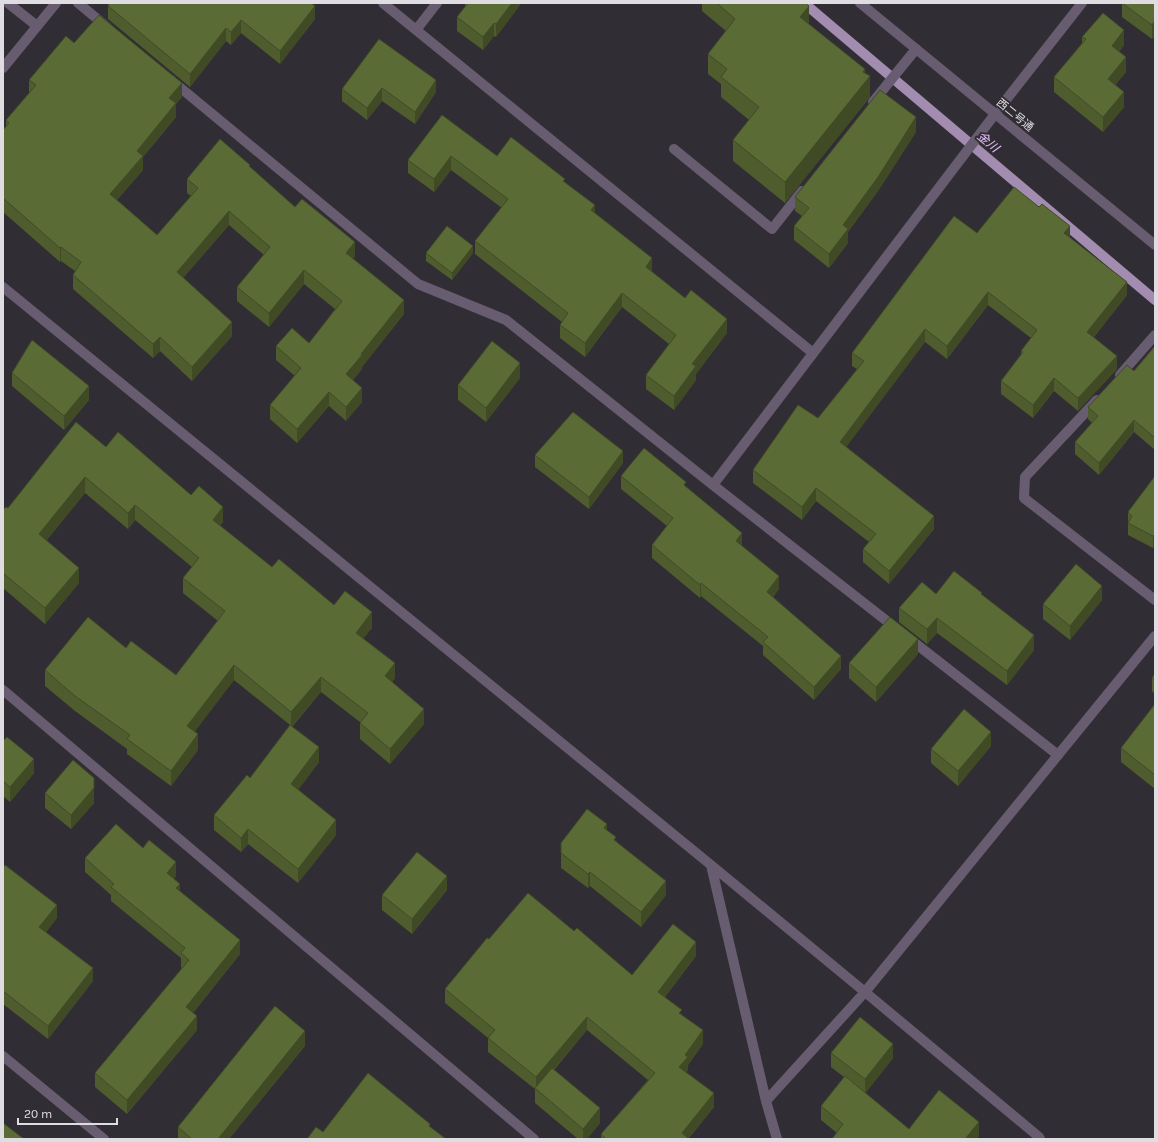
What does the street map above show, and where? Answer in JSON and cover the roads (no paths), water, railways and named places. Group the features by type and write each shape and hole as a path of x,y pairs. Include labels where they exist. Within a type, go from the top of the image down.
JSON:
{"street":[{"path":"8,3 37,26"},
{"path":"3,68 56,3"},
{"path":"78,3 115,33"},
{"path":"383,3 813,353"},
{"path":"416,30 438,3"},
{"path":"712,485 995,114 1082,3"},
{"name":"西二号通","path":"865,4 995,114 1155,245"},
{"path":"867,111 916,48"},
{"path":"163,73 418,284 506,320 712,485 1058,755"},
{"path":"674,149 772,229 807,185"},
{"path":"3,287 711,864 1040,1139"},
{"path":"1114,382 1155,335"},
{"path":"1103,393 1025,477 1024,498 1155,600"},
{"path":"766,1101 864,992 1155,636"},
{"path":"3,690 534,1139"},
{"path":"711,864 766,1101 777,1139"},
{"path":"3,1056 104,1139"}],"waterway":[{"name":"金川","path":"804,3 1155,300"}]}
